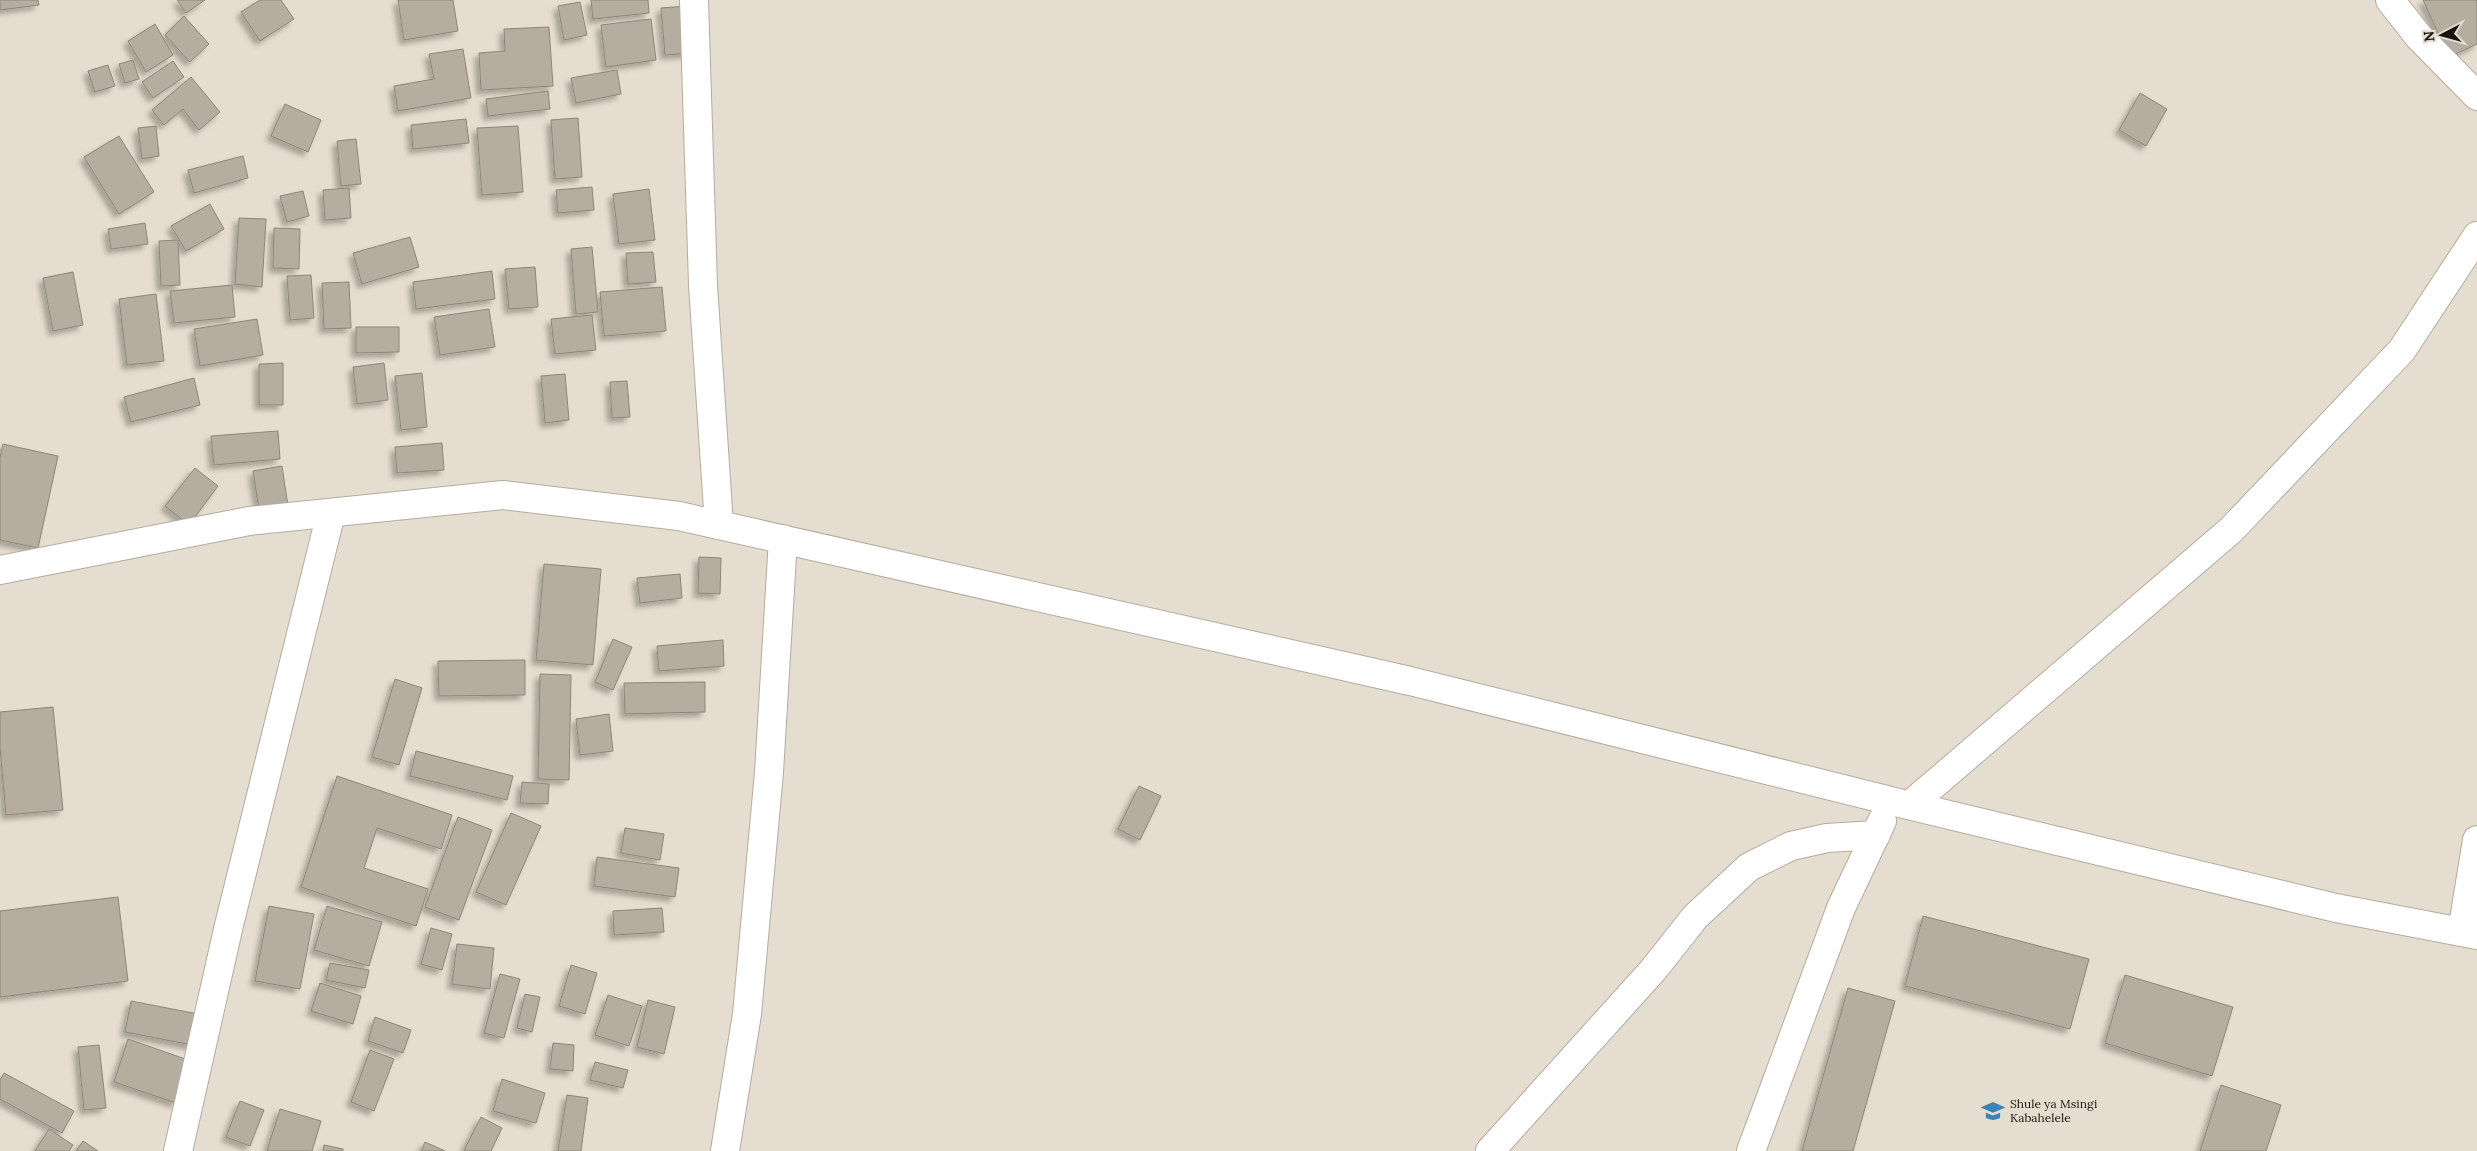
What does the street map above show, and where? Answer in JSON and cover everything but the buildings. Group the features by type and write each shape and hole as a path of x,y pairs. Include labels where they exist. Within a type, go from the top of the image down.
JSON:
{"street":[{"path":"694,0 703,285 719,525"},
{"path":"2390,0 2419,37 2477,96"},
{"path":"1751,1151 1841,908 1876,835 1900,803 2232,530 2402,350 2477,236"},
{"path":"0,570 250,521 503,494 679,516 783,539 1400,679 1900,803 2336,908 2470,933 2477,840"},
{"path":"178,1151 229,925 331,513"},
{"path":"725,1151 747,1014 769,772 783,539"},
{"path":"1490,1151 1654,969 1694,917 1749,867 1791,846 1827,838 1876,835"}],"place":[{"name":"Shule ya Msingi Kabahelele","path":"1993,1111"}]}
